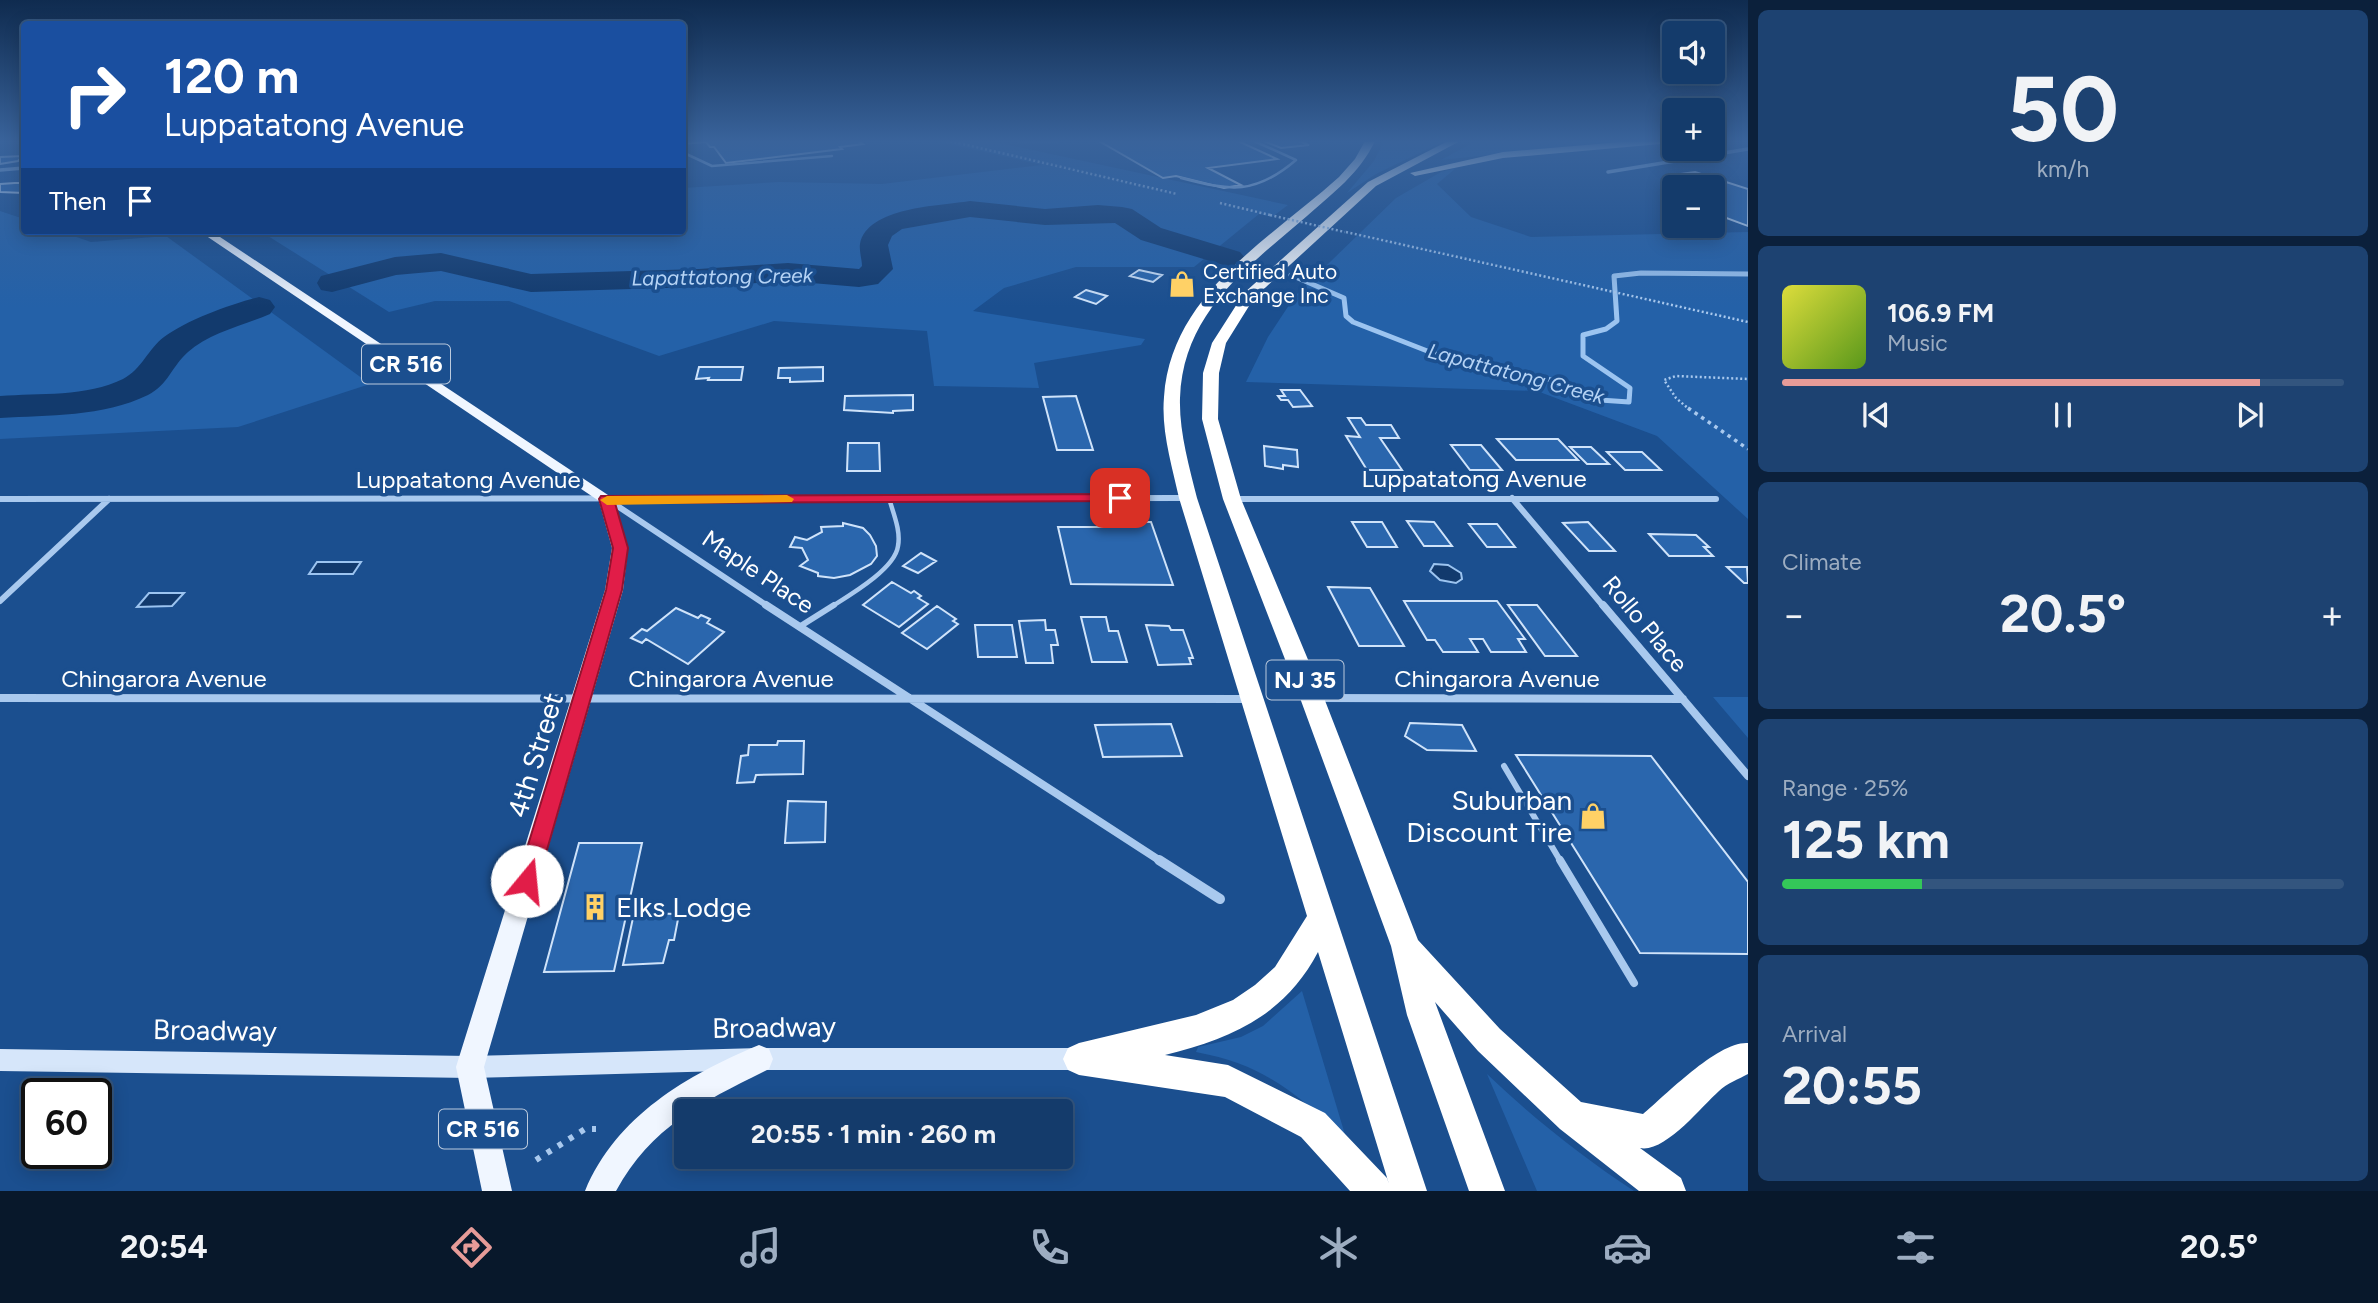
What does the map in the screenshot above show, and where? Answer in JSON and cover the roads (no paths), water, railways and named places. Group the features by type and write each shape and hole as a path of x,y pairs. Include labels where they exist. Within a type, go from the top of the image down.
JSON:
{"highway":[{"name":"NJ 35","path":"1322,197 1207,298 1180,344 1172,374 1170,411 1175,452 1188,498 1409,1191"},
{"name":"NJ 35","path":"1358,197 1249,296 1219,343 1210,373 1210,419 1232,499 1312,698 1406,946 1423,1015 1487,1191"},
{"path":"1079,1059 1220,1024 1258,1004 1287,975 1322,917"},
{"path":"1406,946 1489,1040 1572,1117 1668,1191"},
{"path":"1572,1117 1648,1132 1689,1098 1709,1077 1747,1058"},
{"path":"1079,1059 1228,1081 1313,1125 1374,1191"}],"main road":[{"name":"Maple Place","path":"210,235 606,499"},
{"name":"4th Street","path":"470,1066 584,698 614,590 620,548 606,499"},
{"name":"Broadway","path":"0,1060 470,1066 759,1059 1079,1059"},
{"path":"600,1191 614,1162 636,1134 684,1097 759,1059"},
{"name":"CR 516","path":"470,1066 497,1191"}],"street":[{"name":"Luppatatong Avenue","path":"0,499 1188,498"},
{"name":"Rollo Place","path":"1512,498 1748,776"},
{"path":"0,601 108,499"},
{"name":"Maple Place","path":"606,499 906,698 1220,899"},
{"name":"Luppatatong Avenue","path":"1232,499 1716,499"},
{"name":"Chingarora Avenue","path":"0,698 1251,699"},
{"name":"Chingarora Avenue","path":"1312,698 1683,699"}],"lane":[{"path":"799,627 887,566 898,550 898,532 889,498"},
{"path":"1504,766 1634,983"}],"waterway":[{"name":"Lapattatong Creek","path":"332,283 395,266 441,262 531,283 699,278 788,272 859,278 867,277 878,269 874,245 880,232 893,222 970,209 1045,217 1098,213 1122,215 1151,234 1230,258"},
{"name":"Lapattatong Creek","path":"1291,275 1344,298 1346,316 1353,322 1435,354 1477,367 1551,380 1600,400 1629,402 1630,388 1583,356 1583,335 1606,329 1617,321 1614,276 1641,273 1748,274"},
{"path":"0,407 93,400 135,387 154,374 174,346 191,335 259,307"}],"place":[{"name":"Certified Auto Exchange Inc","path":"1182,284"},
{"name":"Suburban Discount Tire","path":"1593,816"},
{"name":"Elks Lodge","path":"595,907"}]}
